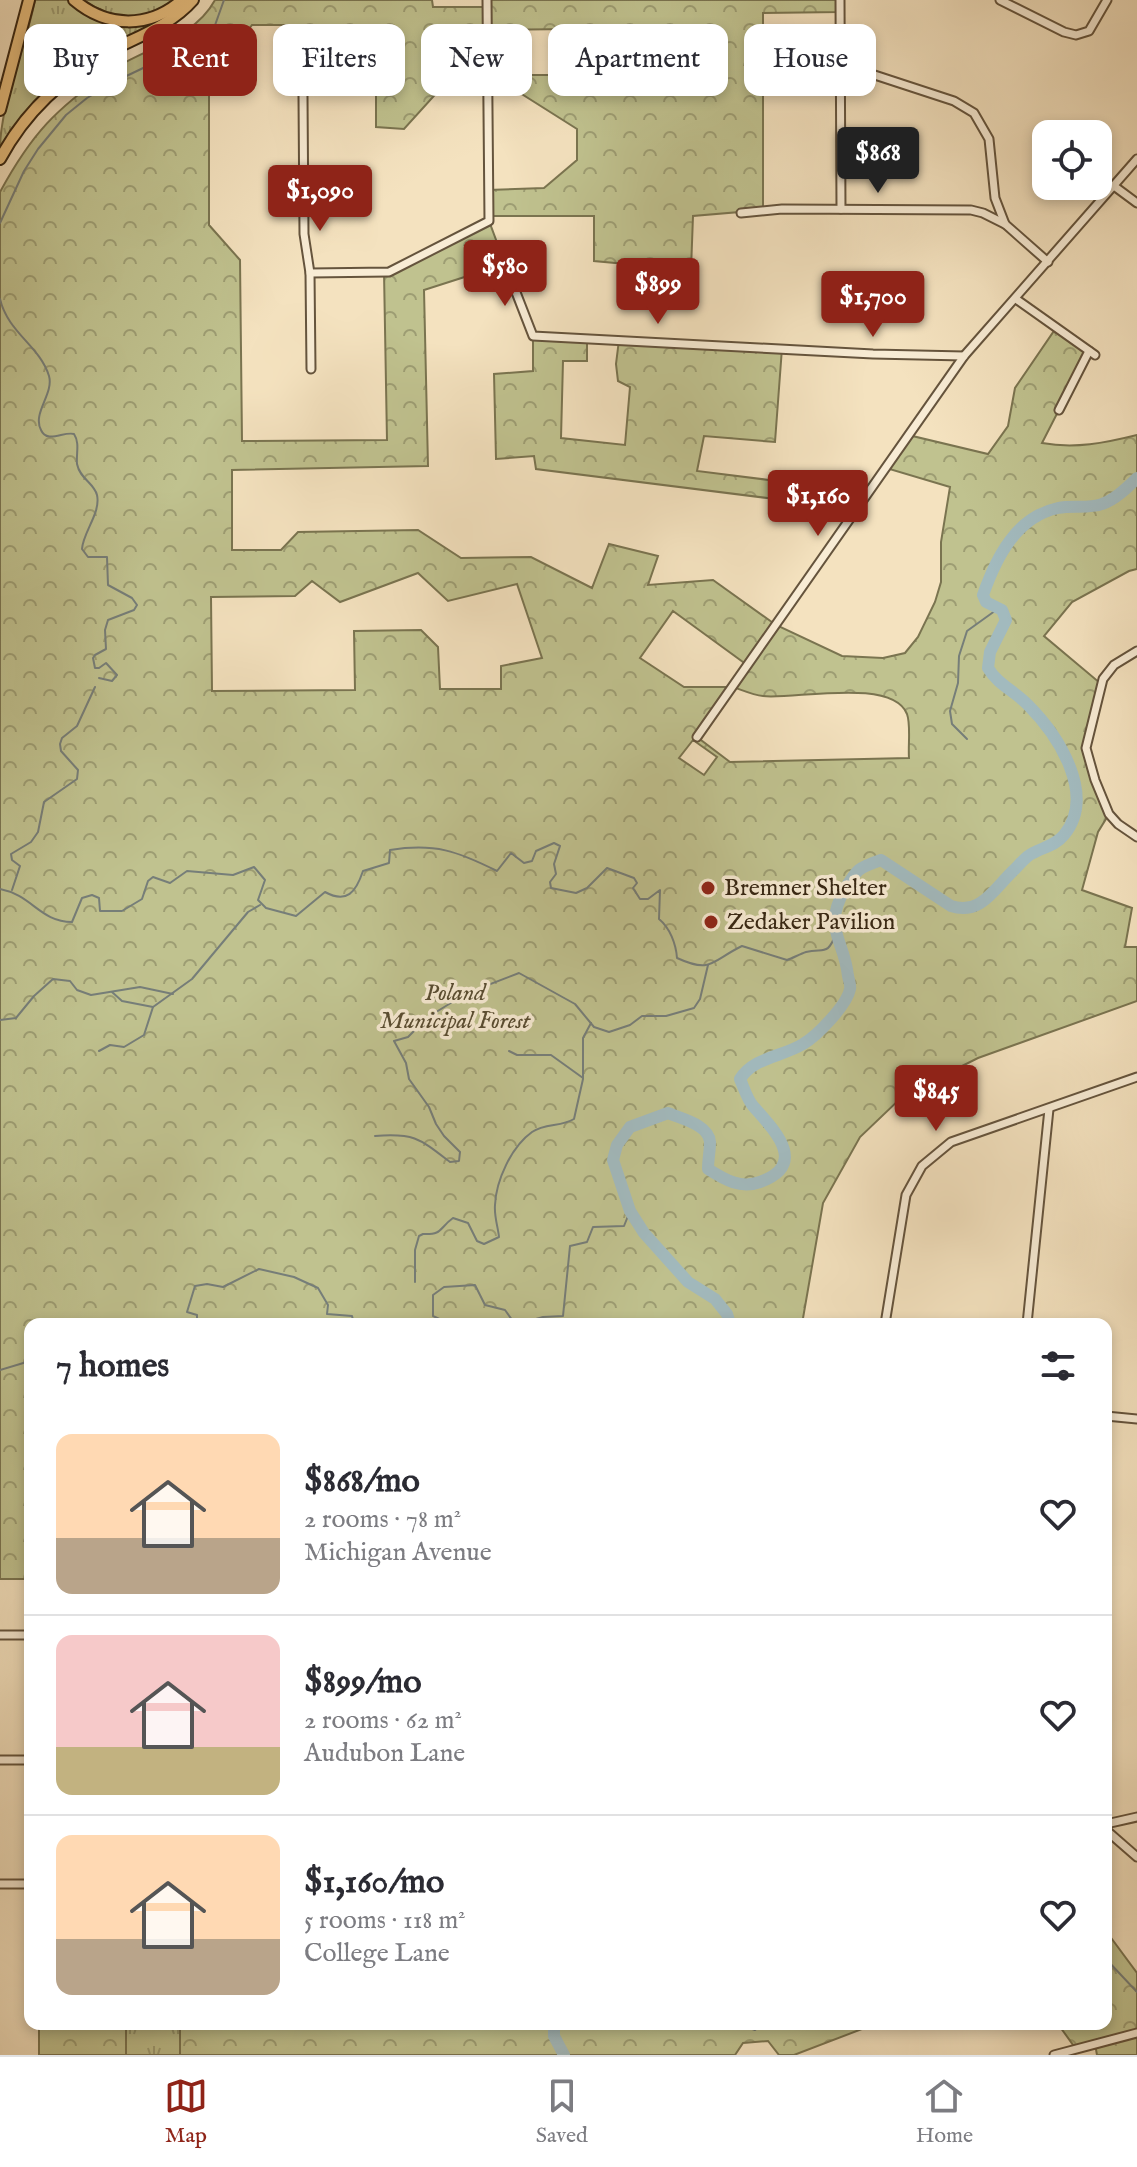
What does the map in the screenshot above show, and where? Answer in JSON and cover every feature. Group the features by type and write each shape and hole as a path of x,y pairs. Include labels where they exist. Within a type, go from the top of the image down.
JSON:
{"highway":[{"path":"0,110 29,0"},
{"path":"74,0 98,17 134,22 169,11 182,0"},
{"path":"0,159 19,129 59,84 95,60 176,16 193,0"}],"street":[{"path":"310,273 389,272 489,221 487,0"},
{"path":"840,0 840,24"},
{"path":"1000,0 1076,35 1089,31 1107,0"},
{"path":"876,75 954,101 974,113 989,139 995,198 1005,224"},
{"path":"303,96 304,234 310,273 311,369"},
{"path":"841,96 841,209"},
{"path":"697,737 964,356 1137,159"},
{"path":"1114,186 1137,203"},
{"path":"741,213 782,209 971,210 1005,224 1048,262"},
{"path":"505,264 533,336 964,356"},
{"path":"1016,299 1092,353 1059,410"},
{"path":"1137,651 1114,665 1103,679 1086,748 1109,814 1137,837"},
{"path":"886,1318 906,1195 922,1166 951,1142 1137,1077"},
{"path":"1028,1318 1049,1109"},
{"path":"1112,1417 1137,1419"},
{"path":"0,1635 24,1635"},
{"path":"0,1760 24,1760"},
{"path":"1112,1823 1137,1817"},
{"path":"1112,1835 1137,1857"},
{"path":"0,1884 24,1884"},
{"path":"1054,2055 1137,2033"}],"green space":[{"path":"35,0 70,0 85,12 153,21 155,24 143,24 143,30 127,39 127,24 29,24"},
{"path":"83,0 175,0 152,13 129,16 106,12"},
{"name":"Poland Municipal Forest","path":"215,0 432,0 433,7 486,7 487,0 840,0 840,12 763,13 763,24 744,24 744,96 763,96 763,210 693,216 691,270 594,261 594,216 489,216 488,190 544,188 577,160 577,129 525,96 532,96 532,75 548,75 548,96 728,96 728,24 548,24 548,29 532,29 532,24 421,24 421,96 434,96 404,129 376,127 376,96 405,96 405,24 195,24"},
{"path":"24,42 24,96 42,96 0,149 4,113"},
{"name":"Poland Municipal Forest","path":"143,54 143,96 209,96 209,225 240,260 242,441 387,440 384,272 489,221 505,264 424,290 428,466 232,470 232,550 281,550 298,532 418,530 461,558 531,557 592,588 609,544 658,556 648,585 713,580 776,625 842,656 883,658 905,653 918,637 941,582 941,542 950,487 886,468 908,435 988,454 1008,426 1015,388 1056,328 1089,351 1042,443 1090,444 1137,435 1137,569 1072,602 1044,636 1100,683 1087,741 1109,814 1098,832 1082,890 1132,908 1125,947 1137,947 1137,1001 978,1058 904,1095 860,1137 823,1203 803,1318 24,1318 24,1579 0,1579 0,192 35,138 78,96 127,96 127,62","holes":["418,573 448,601 517,584 542,658 501,666 501,689 440,689 438,647 421,630 354,631 355,690 212,691 211,597 295,596 312,581 340,602","673,611 747,665 732,687 684,687 640,658","733,687 763,696 840,693 882,696 898,703 907,714 909,758 730,762 697,737","693,740 717,757 704,775 679,758"]},
{"path":"533,336 587,338 587,361 563,361 561,438 625,445 630,387 618,381 616,364 619,340 782,348 775,442 704,436 697,471 777,481 775,499 536,469 534,456 496,459 494,374 533,371"},
{"path":"1112,1939 1137,1973 1137,2055 1097,2055 1095,2044 1076,2049 1062,2030 1112,2030"},
{"path":"39,2030 126,2030 126,2055 39,2055"},
{"path":"126,2030 180,2030 180,2055 126,2055"},
{"path":"180,2030 859,2030 794,2055 779,2055 768,2041 743,2043 735,2055 180,2055"}],"waterway":[{"path":"0,223 24,171 66,115 116,81 162,59 179,57 196,39 214,28 224,0"},
{"path":"0,299 10,321 39,356 49,376 49,390 39,417 41,430 51,437 74,434 77,464 97,495 98,502 82,549 88,557 107,557 108,585 132,598 137,605 134,610 108,620 106,649 93,658 95,668 106,663 117,675 112,681 99,678"},
{"path":"728,1318 715,1299 688,1282 644,1233 630,1211 613,1160 617,1145 630,1127 668,1113 705,1131 710,1142 708,1169 721,1177 753,1184 775,1175 783,1166 783,1146 747,1097 740,1079 753,1066 809,1040 831,1020 848,996 850,984 836,933 835,914 845,889 856,873 881,860 951,906 971,907 987,898 1028,856 1054,844 1064,835 1073,819 1077,802 1070,766 1040,718 988,668 990,652 1006,620 1002,610 986,602 983,595 1001,554 1030,520 1058,508 1107,502 1137,478"},
{"path":"967,739 952,724 950,711 958,683 959,656 967,631 999,608"},
{"path":"12,890 20,866 12,860 11,854 31,842 38,832 44,802 77,779 78,770 61,751 60,744 62,738 77,726 95,687"},
{"path":"0,889 20,897 52,918 72,922 82,898 92,895 99,898 100,911 122,911 142,899 148,881 153,877 170,883 187,871 233,875 254,867 265,880 258,900 266,908 296,916 325,892 339,897 350,894 363,871 389,863 390,850 445,850 497,871 511,853 524,863 532,861 536,851 554,843 560,846 551,888 576,893 587,888 607,868 634,878 637,883 633,888 640,899 648,899 660,890 659,919 672,937 677,958 689,963 711,964 742,946 787,960 828,948 836,934"},
{"path":"99,1051 110,1045 124,1047 144,1035 153,1007 192,979 248,912 260,905"},
{"path":"375,1136 399,1135 416,1139 450,1162 459,1161 460,1152 444,1136 409,1079 406,1063 394,1041 408,1037 428,1017 467,993 519,973 575,1004 594,1027 609,1032 630,1025 642,1016 666,1016 694,1008 700,999 708,965"},
{"path":"0,1020 16,1018 53,979 70,981 77,990 91,995 140,987 173,994"},
{"path":"112,992 122,1001 153,1007"},
{"path":"415,1282 415,1250 419,1236 438,1232 453,1218 468,1223 477,1241 484,1244 499,1237 496,1196 511,1155 532,1132 574,1119 583,1079 583,1038 591,1023"},
{"path":"509,1051 517,1055 551,1055 583,1078"},
{"path":"539,1318 563,1316 570,1246 587,1242 593,1227 624,1226 630,1211"},
{"path":"197,1318 197,1315 187,1312 195,1286 207,1284 223,1287 259,1269 294,1277 318,1288 328,1305 327,1314 352,1318"},
{"path":"437,1318 433,1316 433,1295 444,1287 475,1285 485,1305 505,1310 511,1318"},
{"path":"0,1370 24,1363"},
{"path":"1112,1965 1137,1992"},
{"path":"554,2030 564,2055"}],"place":[{"name":"Bremner Shelter","path":"708,888"},
{"name":"Zedaker Pavilion","path":"711,922"}]}
